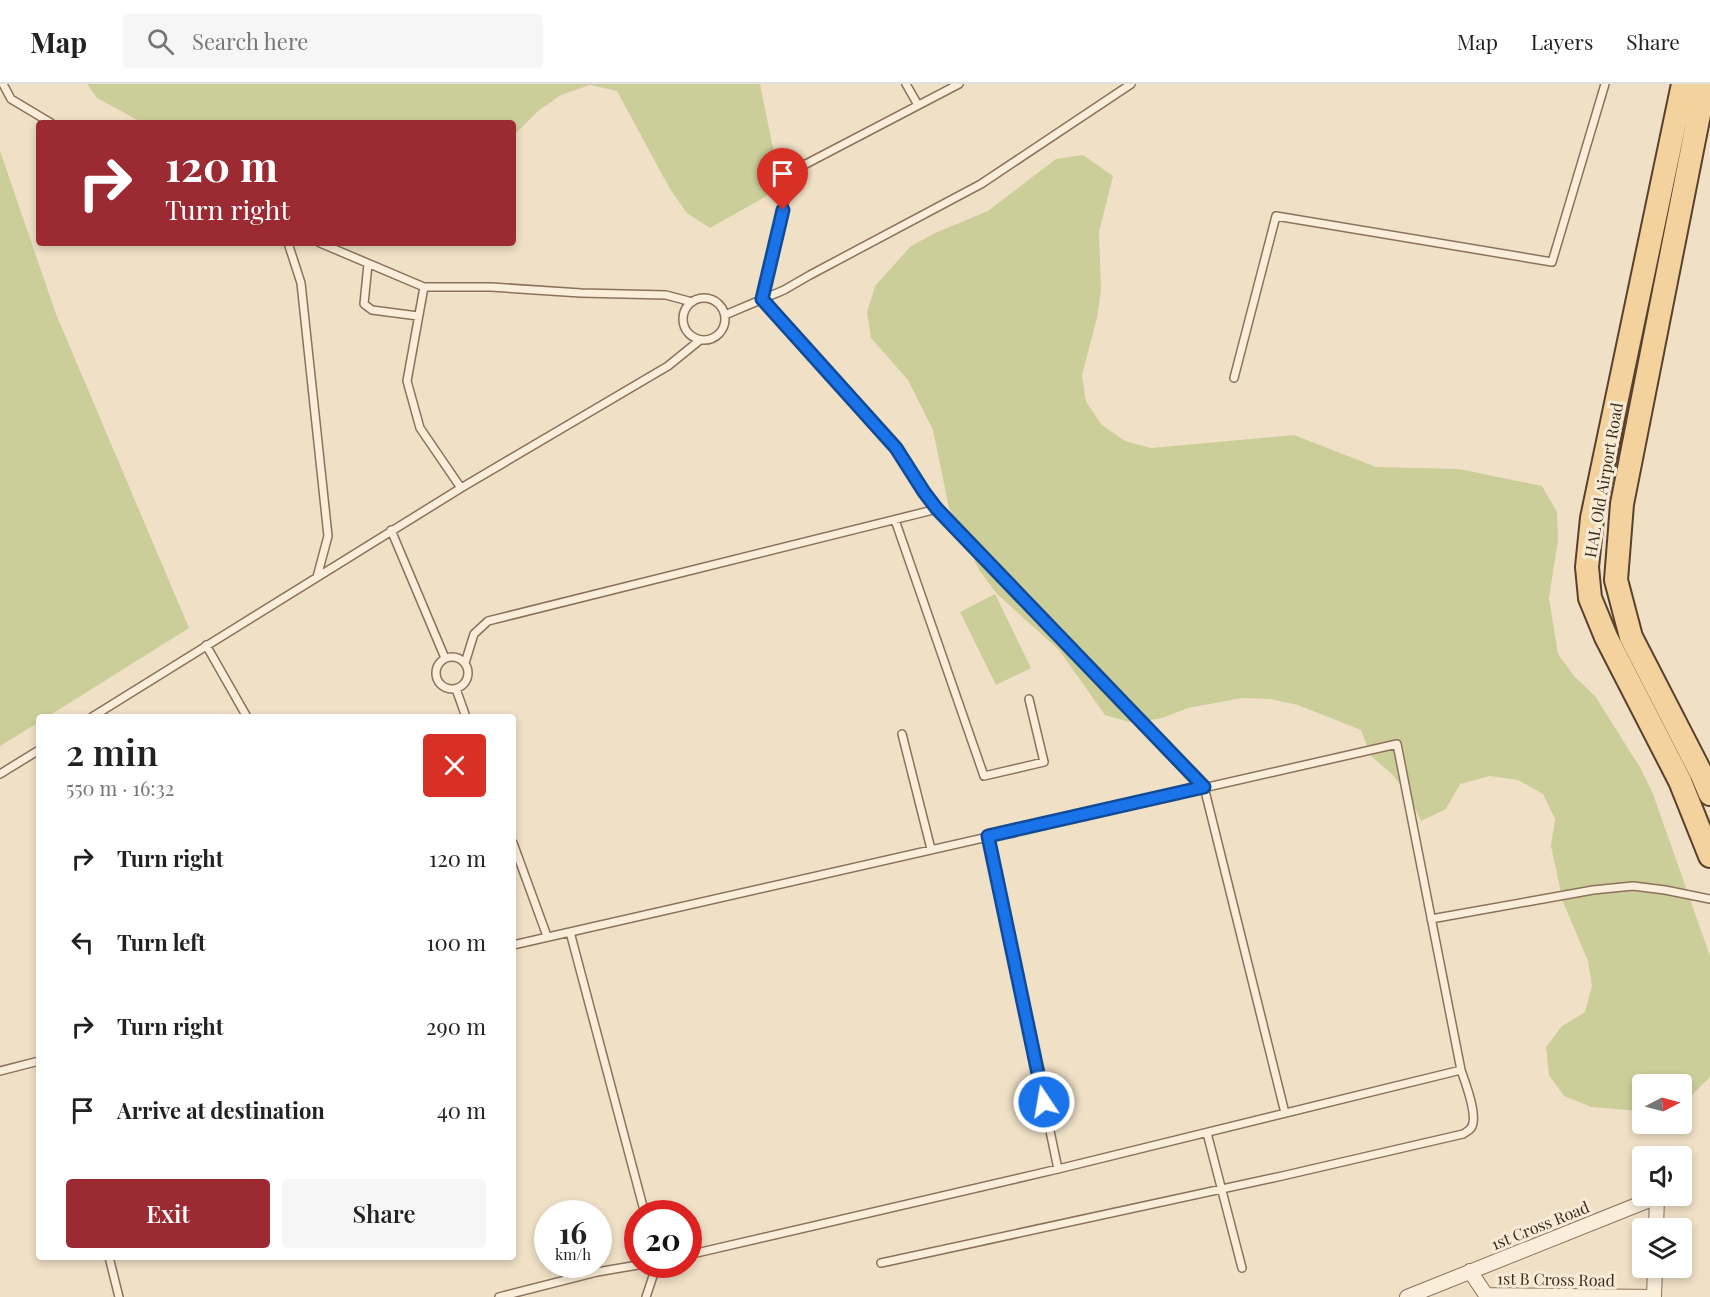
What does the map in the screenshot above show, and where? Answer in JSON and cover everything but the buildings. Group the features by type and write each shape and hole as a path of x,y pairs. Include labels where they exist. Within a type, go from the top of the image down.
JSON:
{"main road":[{"name":"HAL Old Airport Road","path":"1683,84 1592,518 1587,567 1590,598 1606,637 1680,781 1710,856"},
{"name":"HAL Old Airport Road","path":"1705,84 1622,504 1616,580 1631,638 1710,794"}],"street":[{"name":"1st Cross Road","path":"1410,1296 1657,1197 1656,1218"},
{"name":"1st B Cross Road","path":"1470,1271 1486,1295 1654,1297"},
{"path":"1654,1297 1655,1278"}],"lane":[{"path":"3,84 11,99 46,120"},
{"path":"906,84 918,105"},
{"path":"762,299 788,188 804,165 959,84"},
{"path":"725,315 784,290 981,184 1131,84"},
{"path":"1234,378 1276,216 1552,262 1605,84"},
{"path":"289,246 301,283 328,536 317,577"},
{"path":"97,714 391,530 668,366 699,340 713,338 719,334 725,322 722,309 712,300 705,298 692,302 666,295 491,287 424,287 327,246"},
{"path":"369,264 364,303 372,310 418,316"},
{"path":"424,287 407,381 420,428 460,488"},
{"path":"762,299 896,448 937,509 1204,787 1286,1113"},
{"path":"692,302 684,313 683,320 688,332 699,340"},
{"path":"465,663 474,634 488,621 937,509"},
{"path":"895,520 984,776 1044,762 1029,699"},
{"path":"391,530 445,658"},
{"path":"206,645 245,714"},
{"path":"456,657 465,663 468,678 456,689 445,688 438,681 436,676 438,665 445,658 456,657"},
{"path":"456,689 465,714"},
{"path":"902,734 931,849"},
{"path":"516,944 1397,744 1461,1070 1472,1105 1472,1128 1463,1134 881,1263"},
{"path":"0,774 36,752"},
{"path":"988,836 1058,1169"},
{"path":"516,851 546,936"},
{"path":"1431,919 1593,890 1633,886 1710,899"},
{"path":"570,932 641,1200"},
{"path":"0,1071 36,1062"},
{"path":"702,1252 1058,1169 1461,1070"},
{"path":"1207,1133 1242,1268"},
{"path":"110,1260 118,1297"},
{"path":"500,1297 624,1267"},
{"path":"646,1297 652,1278"}],"green space":[{"path":"87,84 760,84 781,188 710,228 687,213 670,189 617,91 590,85 561,95 538,111 516,133 516,120 137,120 97,98"},
{"path":"0,151 56,314 189,628 52,714 36,714 36,724 0,746"},
{"path":"1083,155 1113,176 1099,232 1101,290 1097,318 1082,375 1086,402 1102,425 1125,441 1151,448 1294,435 1376,467 1459,469 1542,486 1557,512 1558,540 1549,598 1558,654 1574,676 1595,696 1641,769 1653,794 1710,956 1710,1077 1692,1095 1692,1074 1632,1074 1632,1110 1591,1107 1564,1096 1549,1075 1546,1047 1562,1026 1585,1012 1592,986 1588,961 1563,902 1551,846 1555,819 1543,794 1518,780 1490,776 1460,784 1446,809 1421,821 1409,796 1392,774 1371,756 1361,730 1298,705 1270,699 1242,698 1188,708 1162,718 1133,723 1105,715 1059,650 997,594 979,570 949,508 933,430 908,380 871,338 867,312 875,286 911,246 935,233 988,211 1056,159"},
{"path":"995,594 1031,668 996,685 960,612"}],"route":[{"path":"783,210 762,299 896,448 937,509 1204,787 988,836 1044,1102"}]}
